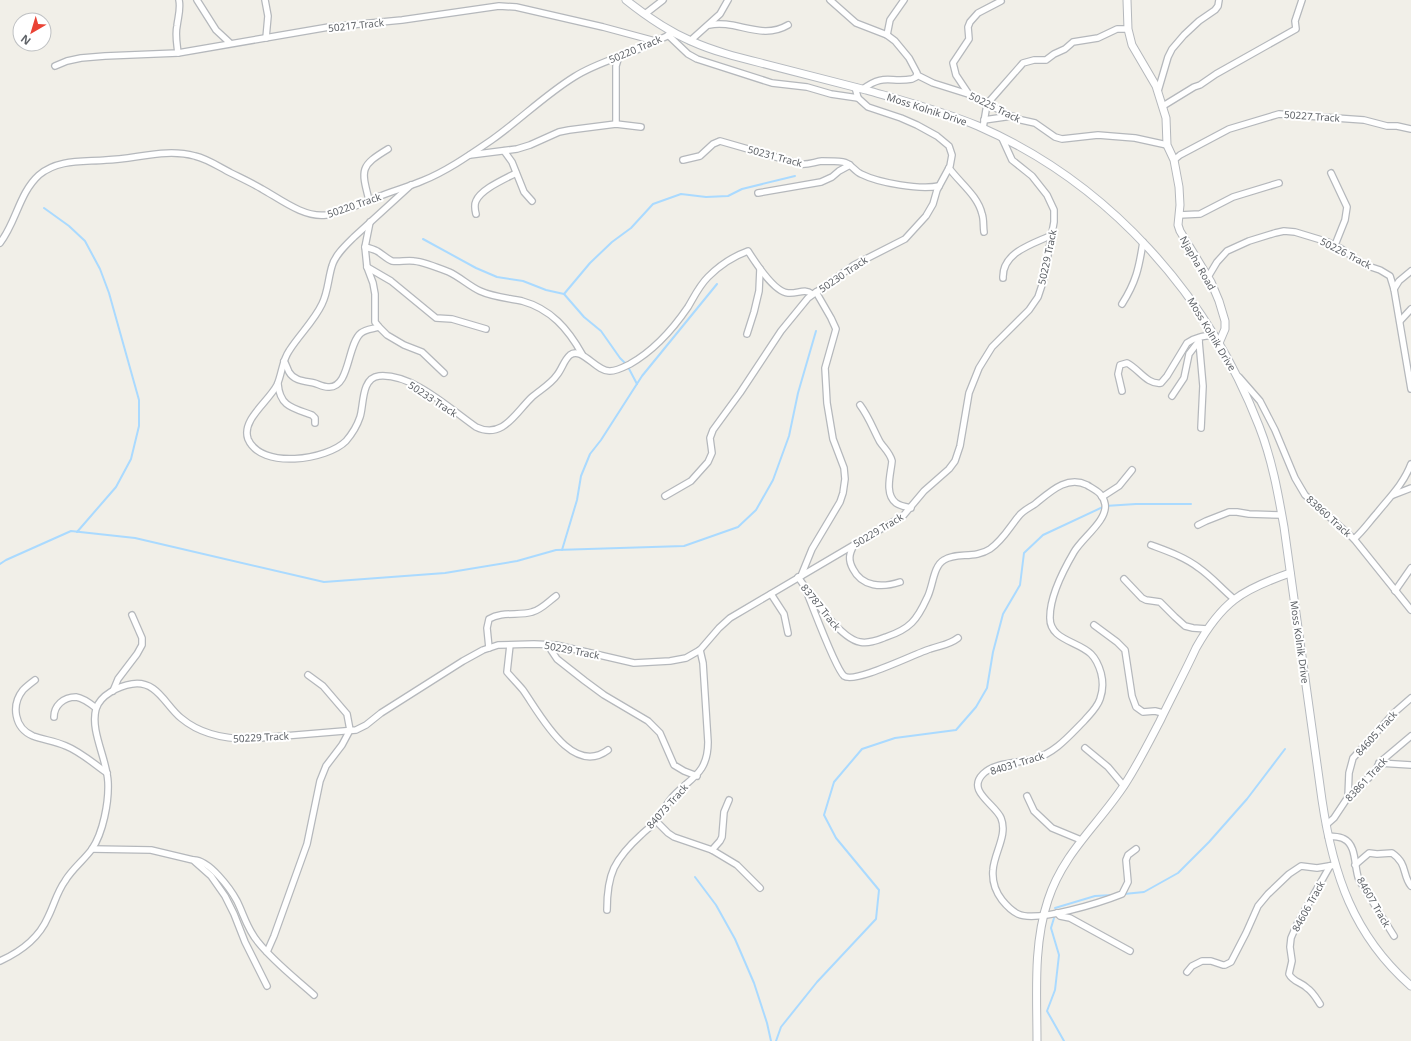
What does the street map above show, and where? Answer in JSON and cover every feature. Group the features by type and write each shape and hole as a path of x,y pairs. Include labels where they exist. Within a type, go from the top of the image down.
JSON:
{"main road":[{"name":"Moss Kolnik Drive","path":"626,0 671,34 690,41 731,55 933,109 983,128 1002,138 1042,160 1078,185 1112,212 1143,242 1192,300 1219,342 1236,374 1264,438 1277,488 1333,865 1355,915 1369,938 1385,959 1411,986"},
{"name":"Njapha Road","path":"1127,0 1128,29 1135,51 1150,73 1158,91 1166,118 1167,145 1174,160 1179,187 1180,205 1178,225 1182,235 1208,277 1217,295 1225,321 1225,329 1219,342"},
{"path":"1037,1041 1038,957 1041,929 1048,900 1057,878 1072,852 1124,786 1140,760 1207,629 1224,608 1234,599 1257,586 1290,574"}],"street":[{"path":"178,53 176,27 180,8 179,0"},
{"path":"197,0 216,30 230,43"},
{"path":"265,0 268,11 266,38"},
{"path":"645,14 663,0"},
{"path":"690,41 720,14 728,0"},
{"path":"830,0 856,23 887,35 895,41 914,66 917,75 914,78 878,80 872,82 863,90"},
{"path":"887,35 890,20 904,0"},
{"path":"1158,91 1165,65 1172,49 1184,34 1215,10 1218,6 1219,0"},
{"path":"1163,106 1194,87 1200,85 1221,70 1296,28 1295,21 1302,0"},
{"path":"968,94 956,74 953,63 969,39 968,28 970,22 978,13 1000,1"},
{"name":"50217 Track","path":"55,66 67,61 93,57 178,53 329,27 402,20 499,6 523,9 603,27 655,41"},
{"path":"708,25 720,23 754,31 772,31 788,25"},
{"path":"983,128 988,104 1023,63 1034,60 1046,60 1065,49 1073,42 1098,38 1117,29 1128,29"},
{"path":"671,34 688,54 694,58 772,83 807,87 831,94 858,98 855,87"},
{"name":"50220 Track","path":"0,243 9,230 25,193 33,181 49,168 64,163 120,160 162,152 177,152 196,156 255,185 299,210 324,216 332,214 422,181 441,172 494,138 571,78 587,69 641,48 671,34"},
{"path":"616,124 616,66 619,56"},
{"name":"50225 Track","path":"917,75 932,83 968,94 1023,121 1035,123 1054,136 1062,139 1098,135 1135,138 1167,145"},
{"name":"50230 Track","path":"665,496 691,481 708,462 712,454 710,438 713,430 740,393 781,331 814,293 826,287 854,265 905,239 930,211 939,186 949,168 952,155 951,148 937,136 908,121 868,107 858,98"},
{"name":"50227 Track","path":"1174,160 1180,155 1229,129 1279,114 1364,120 1387,126 1398,126 1411,129"},
{"path":"984,120 1012,116"},
{"path":"469,154 517,149 559,132 616,124 640,127"},
{"name":"50229 Track","path":"96,708 102,698 113,690 132,684 143,684 152,687 182,719 208,734 232,739 249,739 356,730 464,661 498,645 552,645 620,660 642,663 686,658 700,650 726,621 901,518 924,491 949,469 955,461 962,439 969,394 975,375 985,355 1029,310 1038,297 1043,282 1055,218 1052,204 1047,196 1032,176 1012,160 1002,138"},
{"name":"50231 Track","path":"683,160 700,156 713,144 720,141 800,164 806,165 829,161 845,162 859,174 883,181 925,188 939,186"},
{"path":"369,200 364,171 371,159 388,149"},
{"path":"504,151 512,162 524,192 532,200"},
{"path":"758,193 822,182 850,165"},
{"path":"949,168 981,209 984,232"},
{"path":"476,214 475,205 478,197 487,189 516,173"},
{"path":"1331,173 1347,207 1345,220 1335,245"},
{"path":"1178,215 1200,214 1233,197 1279,183"},
{"name":"50233 Track","path":"411,185 370,221 345,247 333,264 322,304 288,352 284,360 278,384 250,419 247,431 248,439 257,449 272,457 287,459 299,459 330,451 347,440 354,431 360,418 364,392 369,382 374,377 386,376 405,381 419,388 442,402 476,427 483,430 492,430 513,419 528,401 553,380 569,356 575,353 582,354"},
{"path":"370,221 365,247 367,267 373,283 375,294 374,320 392,339 422,352 444,373"},
{"name":"50226 Track","path":"1208,277 1217,262 1227,251 1249,241 1284,231 1295,232 1335,245 1366,265 1386,273 1390,276 1394,289 1402,340 1411,380 1411,389"},
{"path":"1003,278 1004,267 1012,257 1029,245 1052,234"},
{"path":"1122,304 1135,280 1140,263 1143,242"},
{"path":"365,247 375,250 391,260 414,260 458,276 481,292 522,302 535,307 552,316 565,328 582,354 598,367 607,371 618,370 630,364 658,342 674,325 708,277 726,263 748,251 760,269 785,293 806,291 814,293 831,318 836,329 830,345 825,368 827,403 833,439 844,468 845,479 840,502 812,549 800,577"},
{"path":"367,267 391,281 436,318 452,319 486,329"},
{"path":"747,334 759,292 760,269"},
{"path":"1394,289 1399,281 1411,271"},
{"path":"1400,321 1411,309"},
{"path":"284,360 289,372 297,379 326,387 334,387 342,380 346,372 356,338 366,330 379,327"},
{"path":"1122,391 1118,374 1120,365 1127,364 1149,380 1156,383 1161,383 1191,340 1214,335"},
{"path":"1172,396 1182,382 1189,354 1204,336"},
{"path":"1199,341 1203,386 1201,428"},
{"name":"83860 Track","path":"1236,374 1260,400 1275,430 1295,478 1306,495 1354,539 1411,610"},
{"path":"278,384 278,392 284,402 291,407 312,415 315,418 315,423"},
{"path":"860,405 867,415 881,443 891,457 892,461 889,486 891,498 899,505 911,508"},
{"path":"1354,539 1366,527 1405,478 1411,464"},
{"path":"1102,497 1123,483 1132,470"},
{"name":"83787 Track","path":"800,577 804,586 845,635 853,640 862,642 879,639 899,632 915,621 930,593 936,569 943,560 979,554 992,548 1008,533 1019,515 1055,488 1068,483 1081,483 1097,490 1102,497"},
{"path":"1392,495 1411,488"},
{"name":"84031 Track","path":"1102,497 1105,506 1101,519 1083,539 1070,558 1054,595 1050,620 1051,627 1055,632 1083,648 1095,658 1100,671 1102,683 1102,693 1099,702 1093,711 1056,748 1037,758 991,769 982,775 977,786 980,794 998,813 1003,824 1002,836 994,860 993,881 996,889 1007,905 1020,915 1044,915 1122,894 1128,882 1126,860 1128,855 1136,849"},
{"path":"1198,525 1228,512 1282,515"},
{"path":"855,544 849,556 850,563 858,577 866,583 876,585 900,582"},
{"path":"1151,545 1198,567 1212,578 1222,590 1234,599"},
{"path":"1395,591 1411,568"},
{"path":"1124,579 1142,598 1160,602 1185,626 1207,629"},
{"path":"804,586 834,657 843,675 848,677 857,677 896,663 930,648 952,643 958,638"},
{"path":"771,594 784,614 788,633"},
{"path":"489,648 487,628 489,619 495,616 533,612 556,596"},
{"path":"113,690 118,678 137,654 142,645 142,638 132,615"},
{"path":"1094,625 1117,642 1125,650 1132,696 1136,707 1143,712 1153,711 1163,713"},
{"path":"510,645 507,672 523,690 552,733 569,749 579,755 596,757 608,750"},
{"path":"552,645 551,650 557,659 585,681 604,695 648,720 660,733 674,765 697,776"},
{"name":"84073 Track","path":"607,910 608,890 614,869 640,835 656,821 670,800 687,783 697,776 704,764 708,751 703,663 700,650"},
{"path":"267,952 307,844 323,773 326,766 342,745 350,730 347,714 323,686 308,675"},
{"path":"35,680 24,688 16,703 15,713 18,722 24,730 33,736 76,750 107,773"},
{"path":"0,961 16,953 25,946 42,928 65,880 97,840 105,816 108,798 107,773 95,723 96,708 75,697 57,705 54,710 54,717"},
{"name":"84605 Track","path":"1348,797 1348,773 1353,758 1395,712 1411,698"},
{"name":"83861 Track","path":"1326,825 1334,818 1348,797 1375,772 1379,763 1411,736"},
{"path":"1085,748 1108,766 1124,786"},
{"path":"1379,763 1411,765"},
{"path":"1027,796 1034,811 1052,828 1081,840"},
{"path":"712,850 722,837 724,812 729,800"},
{"path":"656,821 668,834 674,838 712,850 737,865 760,888"},
{"name":"84607 Track","path":"1328,836 1347,841 1353,852 1355,865 1361,884 1394,936"},
{"path":"92,848 151,850 194,860 201,860 228,886 237,900 252,934 267,952 314,995"},
{"path":"1355,865 1369,853 1392,854 1398,858 1403,865 1407,880 1411,886"},
{"path":"194,860 211,876 225,896 245,942 267,986"},
{"path":"1186,972 1192,966 1202,961 1212,961 1220,965 1225,965 1231,962 1258,906 1289,874 1301,866 1317,868 1333,865"},
{"name":"84606 Track","path":"1320,1004 1307,987 1296,982 1289,974 1292,961 1290,942 1297,924 1333,865"},
{"path":"1057,912 1060,916 1070,918 1130,952"}],"waterway":[{"path":"564,294 590,263 612,242 631,228 653,204 681,194 706,197 728,196 742,189 795,176"},
{"path":"44,208 69,226 85,241 100,269 109,293 139,400 139,426 131,459 116,487 77,532"},
{"path":"423,239 476,268 497,277 523,281 546,290 564,294 584,317 601,331 620,358 627,365 637,384"},
{"path":"562,550 577,500 581,476 590,454 601,440 642,376 717,284"},
{"path":"0,564 71,531 135,538 324,582 445,573 517,561 556,550 684,546 738,527 756,510 773,480 789,436 798,393 816,331"},
{"path":"776,1041 781,1027 817,982 876,919 879,890 836,838 824,815 834,782 862,749 895,738 956,730 976,707 987,688 993,652 1003,614 1020,585 1024,553 1043,535 1105,506 1136,504 1191,504"},
{"path":"1124,894 1144,892 1178,873 1209,842 1247,799 1285,749"},
{"path":"695,877 716,905 735,939 754,983 767,1023 771,1041"},
{"path":"1055,908 1095,896 1113,895"},
{"path":"1054,918 1051,928 1059,955 1055,990 1047,1011 1064,1041"}]}
